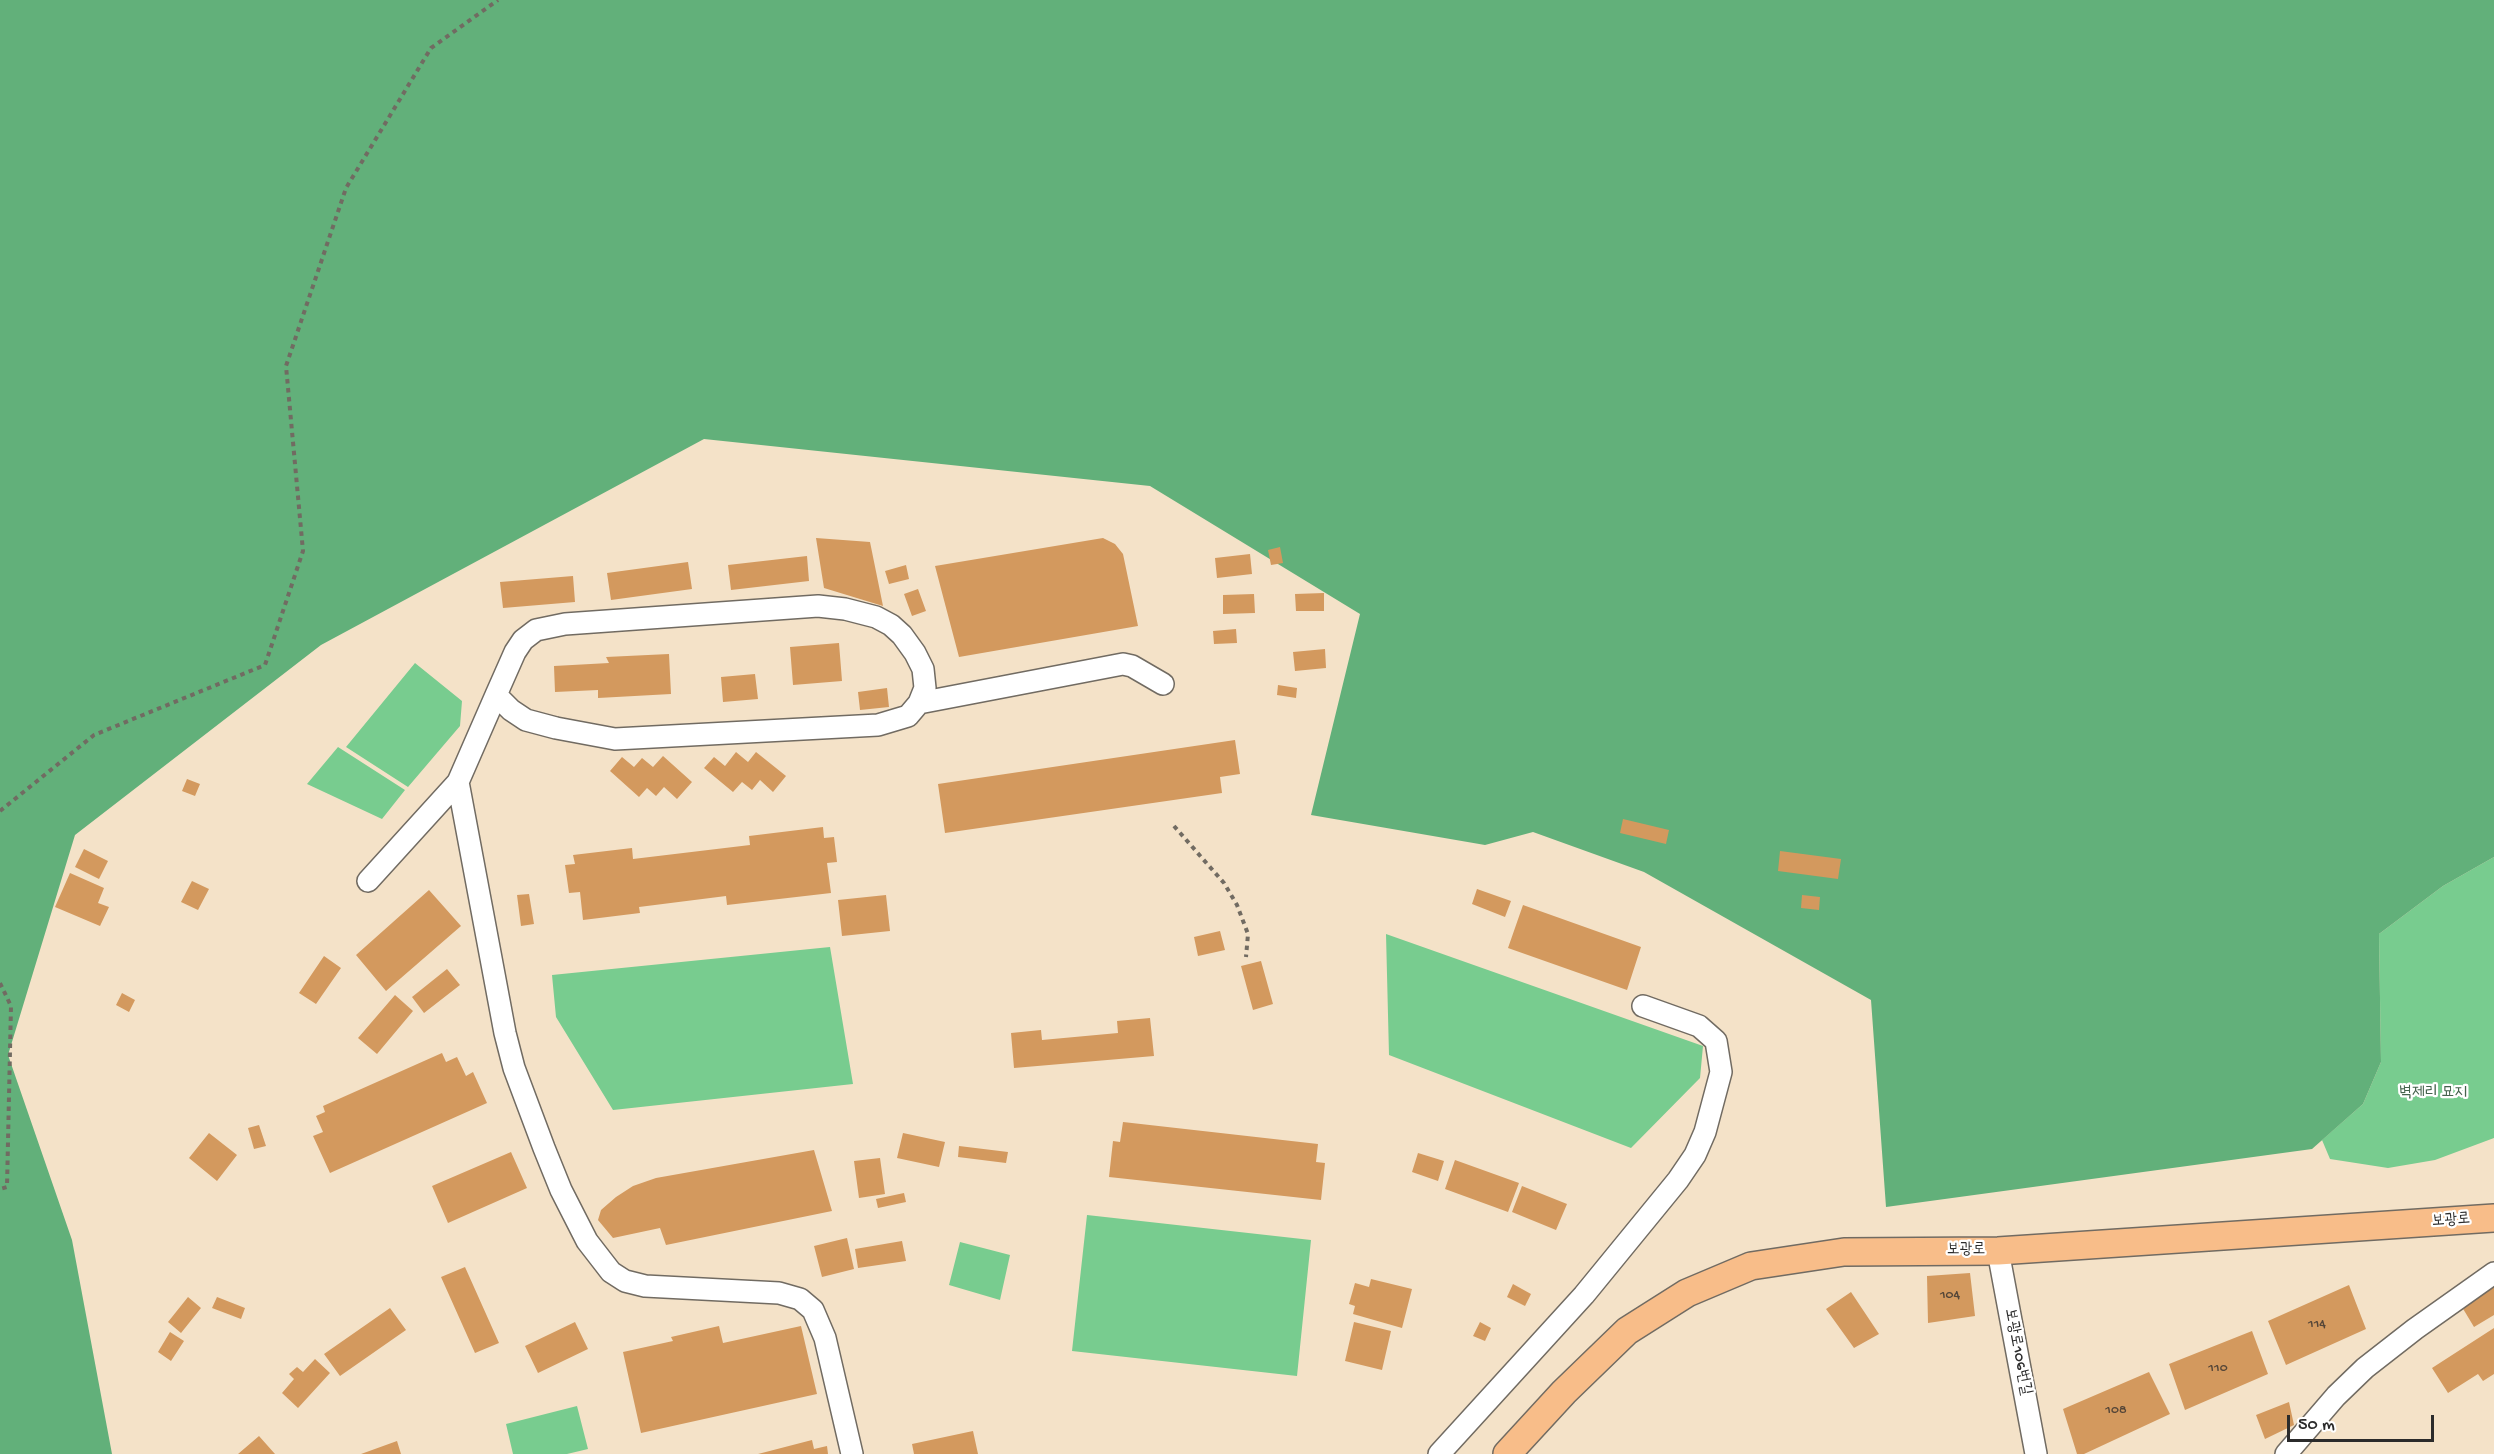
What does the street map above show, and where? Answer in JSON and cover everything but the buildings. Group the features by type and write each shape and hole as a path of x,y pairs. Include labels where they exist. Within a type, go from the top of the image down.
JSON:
{"main road":[{"name":"보광로","path":"1507,1454 1564,1392 1627,1332 1687,1293 1751,1266 1844,1252 1998,1251 2494,1218"}],"street":[{"path":"369,881 458,782 496,695 515,652 523,640 536,630 565,624 818,606 845,609 876,617 891,625 902,635 923,669 926,688 919,703 908,716 879,725 615,739 526,720 511,710 496,695"},
{"path":"919,703 1123,664 1132,666 1163,684"},
{"path":"458,782 507,1042 548,1158 587,1241 611,1272 625,1281 645,1286 779,1293 800,1299 808,1305 813,1310 825,1338 852,1454"},
{"path":"1439,1454 1584,1295 1678,1180 1695,1155 1705,1132 1721,1072 1716,1041 1700,1026 1643,1005"},
{"name":"보광로106번길","path":"1998,1251 2036,1454"},
{"path":"2286,1454 2336,1396 2365,1368 2494,1273"}],"path":[{"path":"0,811 94,735 265,665 303,551 286,366 346,188 431,48 498,0"},
{"path":"1174,826 1224,883 1237,905 1248,934 1246,957"},
{"path":"0,982 11,1006 7,1187 0,1190"}],"green space":[{"path":"0,0 2494,0 2494,857 2443,886 2379,934 2381,1062 2363,1104 2312,1149 1886,1207 1871,1000 1644,872 1533,832 1485,845 1311,815 1360,614 1150,486 704,439 321,645 75,835 8,1055 72,1240 112,1454 0,1454"},
{"path":"415,663 462,701 460,726 408,787 346,747"},
{"path":"338,747 405,790 382,819 307,784"},
{"name":"벽제리 묘지","path":"2494,857 2494,1138 2435,1160 2388,1168 2330,1159 2322,1140 2363,1104 2381,1062 2379,934 2443,886"},
{"path":"1386,934 1703,1046 1700,1078 1631,1148 1389,1055"},
{"path":"830,947 853,1084 613,1110 556,1017 552,975"},
{"path":"1087,1215 1311,1240 1297,1376 1072,1351"},
{"path":"960,1242 1010,1255 1000,1300 949,1285"},
{"path":"577,1406 588,1449 567,1454 513,1454 506,1424"}]}
